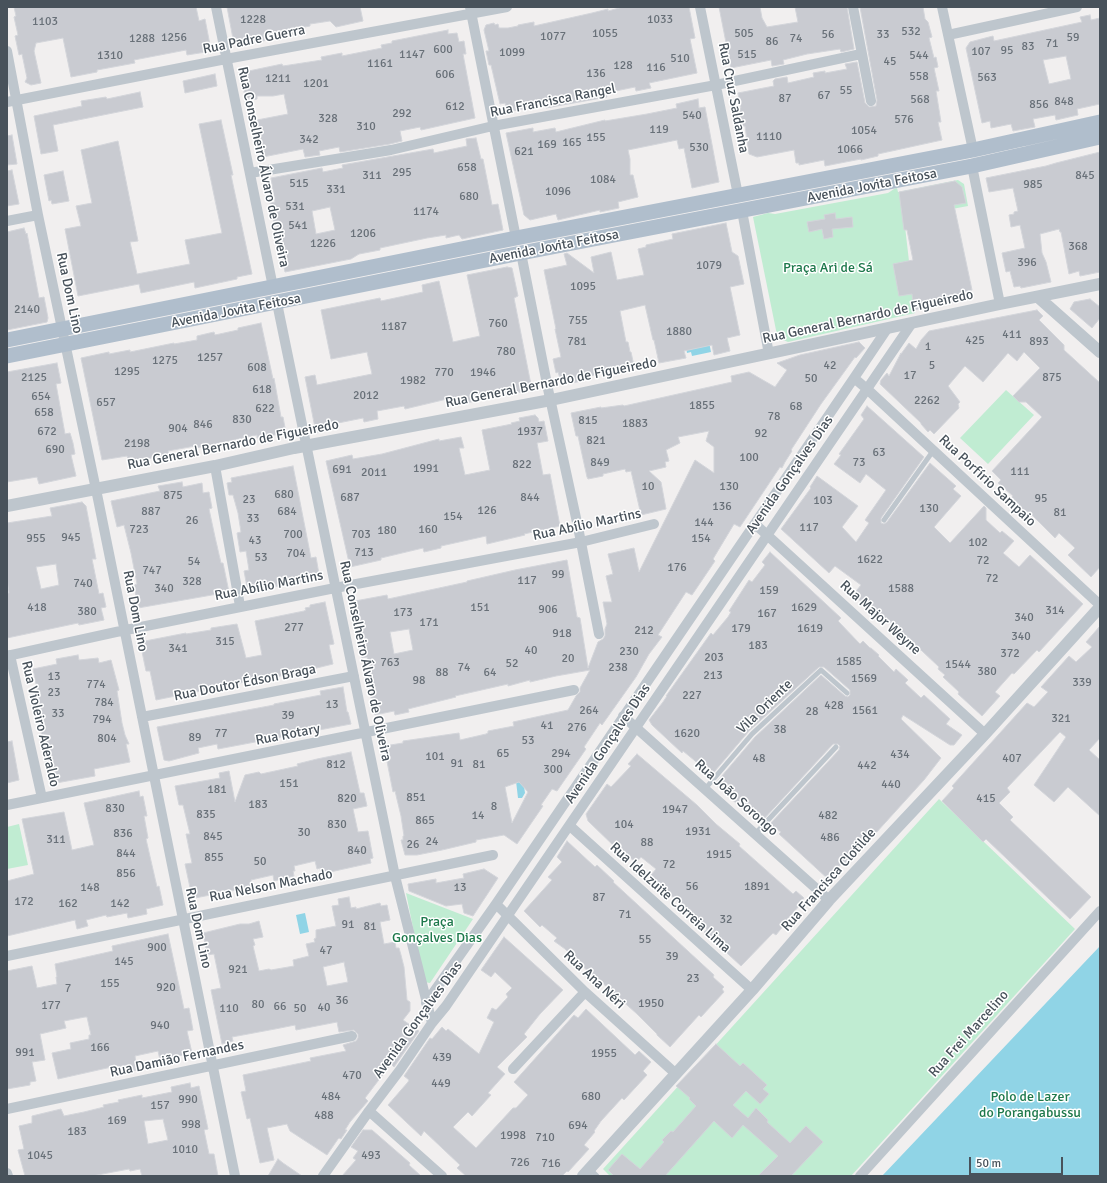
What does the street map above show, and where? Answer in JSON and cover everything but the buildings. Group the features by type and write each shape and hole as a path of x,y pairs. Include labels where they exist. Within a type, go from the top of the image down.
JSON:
{"main road":[{"name":"Avenida Jovita Feitosa","path":"7,340 516,238 973,150 1100,122"},
{"name":"Avenida Jovita Feitosa","path":"7,356 521,253 972,166 1100,138"}],"street":[{"name":"Rua Conselheiro Álvaro de Oliveira","path":"216,7 273,286"},
{"name":"Rua Padre Guerra","path":"12,101 471,11 507,7"},
{"name":"Rua Cruz Saldanha","path":"700,7 738,195"},
{"path":"853,7 871,101"},
{"path":"942,7 973,150"},
{"path":"948,35 1077,7"},
{"path":"471,11 516,238"},
{"name":"Rua Dom Lino","path":"7,51 12,101 63,329 96,488 235,1176"},
{"name":"Rua Francisca Rangel","path":"250,173 391,150 493,126 716,84 861,54"},
{"path":"972,166 1000,304"},
{"path":"742,211 769,354"},
{"path":"7,221 38,214"},
{"path":"521,253 581,542 598,634"},
{"name":"Rua General Bernardo de Figueiredo","path":"7,506 215,466 305,445 551,400 1100,284"},
{"path":"1038,297 1100,352"},
{"name":"Rua Conselheiro Álvaro de Oliveira","path":"276,303 395,876 432,1023"},
{"name":"Avenida Gonçalves Dias","path":"323,1176 369,1110 446,1006 912,323"},
{"name":"Avenida Gonçalves Dias","path":"426,1003 496,904 887,328"},
{"name":"Rua Porfírio Sampaio","path":"854,378 1100,606"},
{"path":"215,466 240,606"},
{"name":"Rua Abílio Martins","path":"9,655 240,606 581,542 654,524"},
{"name":"Rua Major Weyne","path":"755,524 985,734"},
{"name":"Rua Francisca Clotilde","path":"590,1174 830,900 985,734 1100,606"},
{"name":"Rua Violeiro Aderaldo","path":"9,655 42,798"},
{"name":"Rua Doutor Édson Braga","path":"142,716 354,676"},
{"name":"Rua Rotary","path":"7,805 574,690"},
{"name":"Rua João Sorongo","path":"623,716 830,900"},
{"name":"Rua Idelzuite Correia Lima","path":"570,826 752,990"},
{"name":"Rua Nelson Machado","path":"7,956 182,918 493,855"},
{"name":"Rua Ana Néri","path":"496,904 585,992 676,1074"},
{"name":"Rua Frei Marcelino","path":"860,1176 1100,911"},
{"path":"513,1069 585,992"},
{"name":"Rua Damião Fernandes","path":"7,1109 352,1036"},
{"path":"369,1110 442,1176"}],"lane":[{"path":"884,520 933,451"},
{"name":"Vila Oriente","path":"704,789 752,734 821,670 847,693"},
{"path":"755,834 836,747"}],"green space":[{"name":"Praça Ari de Sá","path":"958,180 964,184 968,206 904,218 915,313 788,342 781,339 777,335 753,217 768,213 775,214 888,193 897,188 898,192"},
{"path":"1006,390 1034,415 988,464 960,438"},
{"path":"939,799 1075,929 851,1176 610,1176 603,1169"},
{"path":"19,824 28,865 7,869 7,827"},
{"name":"Praça Gonçalves Dias","path":"406,893 473,919 430,983 424,982"}],"water":[{"path":"709,342 711,352 692,356 691,352 687,353 686,347"},
{"path":"523,780 525,793 522,798 518,798 516,781"},
{"path":"305,913 309,932 300,934 296,915"},
{"name":"Polo de Lazer do Porangabussu","path":"1100,946 1100,1176 882,1176"}]}
